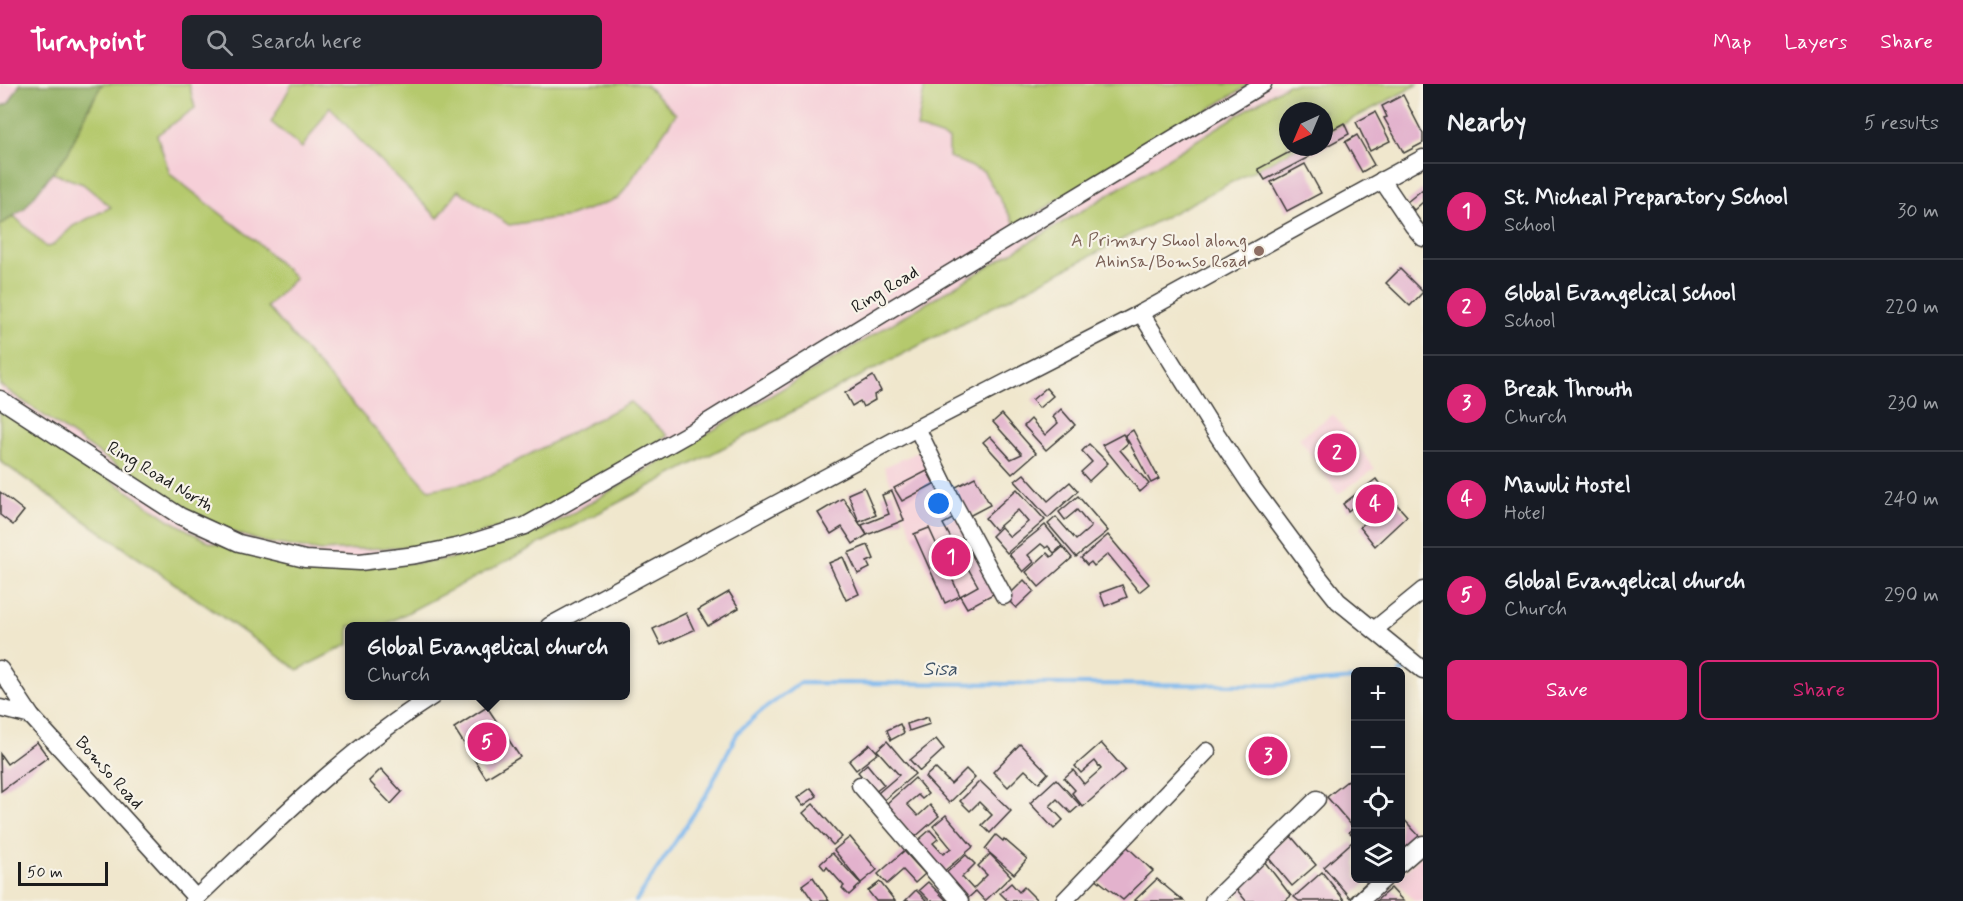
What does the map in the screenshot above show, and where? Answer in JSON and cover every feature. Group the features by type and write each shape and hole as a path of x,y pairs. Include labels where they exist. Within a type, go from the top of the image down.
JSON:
{"street":[{"name":"Ring Road","path":"525,526 693,431 1263,84"},
{"path":"558,622 918,428 1142,313 1423,158"},
{"path":"1382,180 1423,238"},
{"path":"1142,313 1250,484 1315,572 1338,601 1423,670"},
{"name":"Ring Road North","path":"0,399 180,516 239,543 305,559 360,562 416,555 460,546 525,526"},
{"path":"918,428 951,498 1004,596"},
{"path":"1374,630 1423,590"},
{"name":"Bomso Road","path":"0,669 31,716 194,900"},
{"path":"194,900 268,829 367,742 428,700"},
{"path":"0,708 31,716"},
{"path":"1064,901 1207,751"},
{"path":"860,785 960,901"},
{"path":"1213,901 1317,799"},
{"path":"1405,860 1423,844"},
{"path":"1360,901 1380,883"}],"shaded area":[{"path":"0,84 1417,84 1333,108 1333,102 1279,102 1279,152 390,622 345,622 345,624 0,461"},
{"path":"1333,414 1375,469 1338,494 1299,438"},
{"path":"925,449 1002,594 965,611 956,598 942,604 884,467"},
{"path":"1423,853 1423,901 1414,901 1399,883 1405,883 1405,872"}],"green space":[{"path":"20,84 102,84 87,110 68,153 24,209 0,225 0,107 9,103"},
{"path":"102,84 189,84 195,108 157,135 170,174 257,242 295,278 267,307 429,490 480,480 630,402 668,436 537,515 447,545 320,551 263,542 218,527 165,499 0,385 0,225 14,216 46,247 52,246 73,226 111,207 83,184 52,173 73,140"},
{"path":"292,84 641,84 646,85 676,114 619,198 570,216 509,225 458,190 438,218 364,145 330,107 302,148 271,122"},
{"path":"925,84 1251,84 1016,226 984,172 949,157 949,139 917,128"},
{"path":"1288,84 1419,84 1333,129 1333,102 1279,102 1279,156 1282,156 390,622 345,622 345,646 298,670 0,461 0,404 170,520 209,542 255,554 418,563 454,558 512,541 546,528 1095,203"}],"building":[{"path":"1403,95 1423,134 1423,143 1404,153 1384,118 1387,117 1382,106"},
{"path":"1375,112 1390,141 1370,151 1356,122"},
{"path":"1344,123 1349,134 1333,143 1333,129"},
{"path":"1357,135 1374,165 1362,172 1345,142"},
{"path":"1282,156 1309,157 1265,180 1258,169"},
{"path":"1305,164 1321,193 1287,211 1271,182"},
{"path":"1423,189 1423,202 1414,210 1407,202"},
{"path":"1400,269 1423,292 1410,306 1386,283"},
{"path":"873,376 881,391 874,395 875,400 863,407 860,401 852,406 845,393"},
{"path":"1046,388 1053,396 1039,408 1032,400"},
{"path":"1061,409 1075,425 1046,450 1024,426 1031,419 1045,435 1058,423 1053,417"},
{"path":"1002,414 1036,453 1012,474 983,442 990,436 1011,459 1022,454 993,422"},
{"path":"1133,430 1159,479 1151,483 1125,435"},
{"path":"1123,434 1128,443 1120,450 1149,484 1140,492 1102,445"},
{"path":"1089,444 1108,463 1089,481 1081,472 1092,462 1082,451"},
{"path":"927,471 934,484 902,501 894,488"},
{"path":"1024,474 1048,501 1070,482 1078,491 1048,518 1015,481"},
{"path":"975,477 990,505 969,516 954,488"},
{"path":"1376,479 1383,489 1361,506 1357,504 1348,511 1343,504"},
{"path":"864,487 876,515 859,522 848,494"},
{"path":"1017,489 1045,520 1007,553 992,536 1001,527 1010,537 1028,522 1018,510 995,530 985,518"},
{"path":"892,491 904,520 867,535 862,525 889,514 882,495"},
{"path":"0,492 24,511 13,525 0,515"},
{"path":"1078,496 1108,531 1076,557 1048,524 1056,517 1076,540 1091,527 1077,510 1065,520 1059,512"},
{"path":"843,498 867,535 853,544 842,527 831,534 818,513"},
{"path":"1392,499 1407,516 1375,546 1360,527"},
{"path":"956,517 995,593 967,608 960,596 978,586 943,524"},
{"path":"1045,525 1062,546 1054,553 1048,546 1046,548 1041,544 1028,555 1034,562 1023,572 1009,554"},
{"path":"929,528 960,596 945,603 914,534"},
{"path":"1108,535 1149,584 1139,592 1108,554 1094,566 1091,562 1087,565 1081,558"},
{"path":"868,545 874,559 867,562 870,568 858,574 848,553"},
{"path":"1063,547 1072,558 1039,587 1026,572 1047,553 1051,557"},
{"path":"843,557 859,594 846,600 829,563"},
{"path":"1024,580 1034,591 1016,608 1006,598"},
{"path":"1122,585 1127,597 1105,606 1100,593"},
{"path":"729,592 739,608 708,626 698,610"},
{"path":"686,613 694,630 661,645 653,629"},
{"path":"487,707 520,757 486,778 454,728"},
{"path":"928,717 930,724 909,731 907,724"},
{"path":"900,724 904,733 891,740 887,730"},
{"path":"1269,736 1287,760 1267,776 1250,752"},
{"path":"936,739 944,749 920,771 910,760"},
{"path":"887,741 915,774 884,800 878,793 899,775 877,750"},
{"path":"37,742 48,757 1,791 0,754 7,764"},
{"path":"1101,743 1125,770 1083,807 1072,793 1075,790 1064,778 1073,770 1084,784 1101,769 1095,761 1081,773 1075,766"},
{"path":"870,744 878,753 856,770 849,761"},
{"path":"1020,744 1048,773 1039,783 1025,770 1008,787 993,772"},
{"path":"867,764 884,785 875,792 858,772"},
{"path":"935,768 951,784 966,769 975,778 949,803 925,777"},
{"path":"381,769 402,792 391,804 369,781"},
{"path":"915,778 928,794 922,799 918,795 907,804 918,816 930,805 939,816 914,838 885,805"},
{"path":"1351,778 1351,825 1327,797"},
{"path":"1056,779 1080,805 1071,813 1057,799 1050,806 1063,820 1054,829 1030,803"},
{"path":"980,781 1011,811 990,833 982,825 992,815 979,802 970,811 960,801"},
{"path":"811,788 817,796 803,806 797,798"},
{"path":"813,804 842,837 833,845 803,813"},
{"path":"946,815 973,847 942,873 915,843 930,830 938,839 933,843 943,854 951,848 933,826"},
{"path":"1405,820 1420,837 1405,850"},
{"path":"996,835 1027,859 1014,874 985,849"},
{"path":"1290,835 1316,865 1292,886 1266,855"},
{"path":"850,837 877,870 861,883 834,850"},
{"path":"1121,841 1153,871 1123,900 1090,874"},
{"path":"1351,843 1351,883 1366,883 1350,898 1324,867"},
{"path":"904,851 925,874 915,883 903,870 887,884 878,874"},
{"path":"832,853 861,884 849,895 827,867 825,870 820,864"},
{"path":"990,854 1011,876 985,901 976,891 967,899 944,875 966,855 975,864 962,877 973,889 987,875 978,866"},
{"path":"1261,857 1291,896 1285,901 1246,901 1233,885"},
{"path":"1322,872 1345,901 1299,901 1294,897"},
{"path":"813,877 829,901 813,901 802,885"},
{"path":"1157,879 1183,901 1134,901"},
{"path":"880,882 895,901 876,901 868,891"},
{"path":"928,882 947,901 930,901 919,890"},
{"path":"1011,883 1019,892 1024,887 1038,901 1008,901 1000,893"},
{"path":"1391,888 1403,901 1376,901"},
{"path":"916,890 927,901 905,901"}],"waterway":[{"name":"Sisa","path":"1405,670 1414,667"},
{"name":"Sisa","path":"636,901 706,795 738,732 760,712 800,683 1277,685 1351,679"}],"place":[{"name":"A Primary Shool along Ahinsa/Bomso Road","path":"1259,251"},
{"name":"Global Evangelical school","path":"1337,453"},
{"name":"Mawuli Hostel","path":"1375,504"},
{"name":"St. Micheal Preparatory School","path":"951,557"},
{"name":"Global Evangelical church","path":"487,742"},
{"name":"Break Throuth","path":"1268,756"}]}
